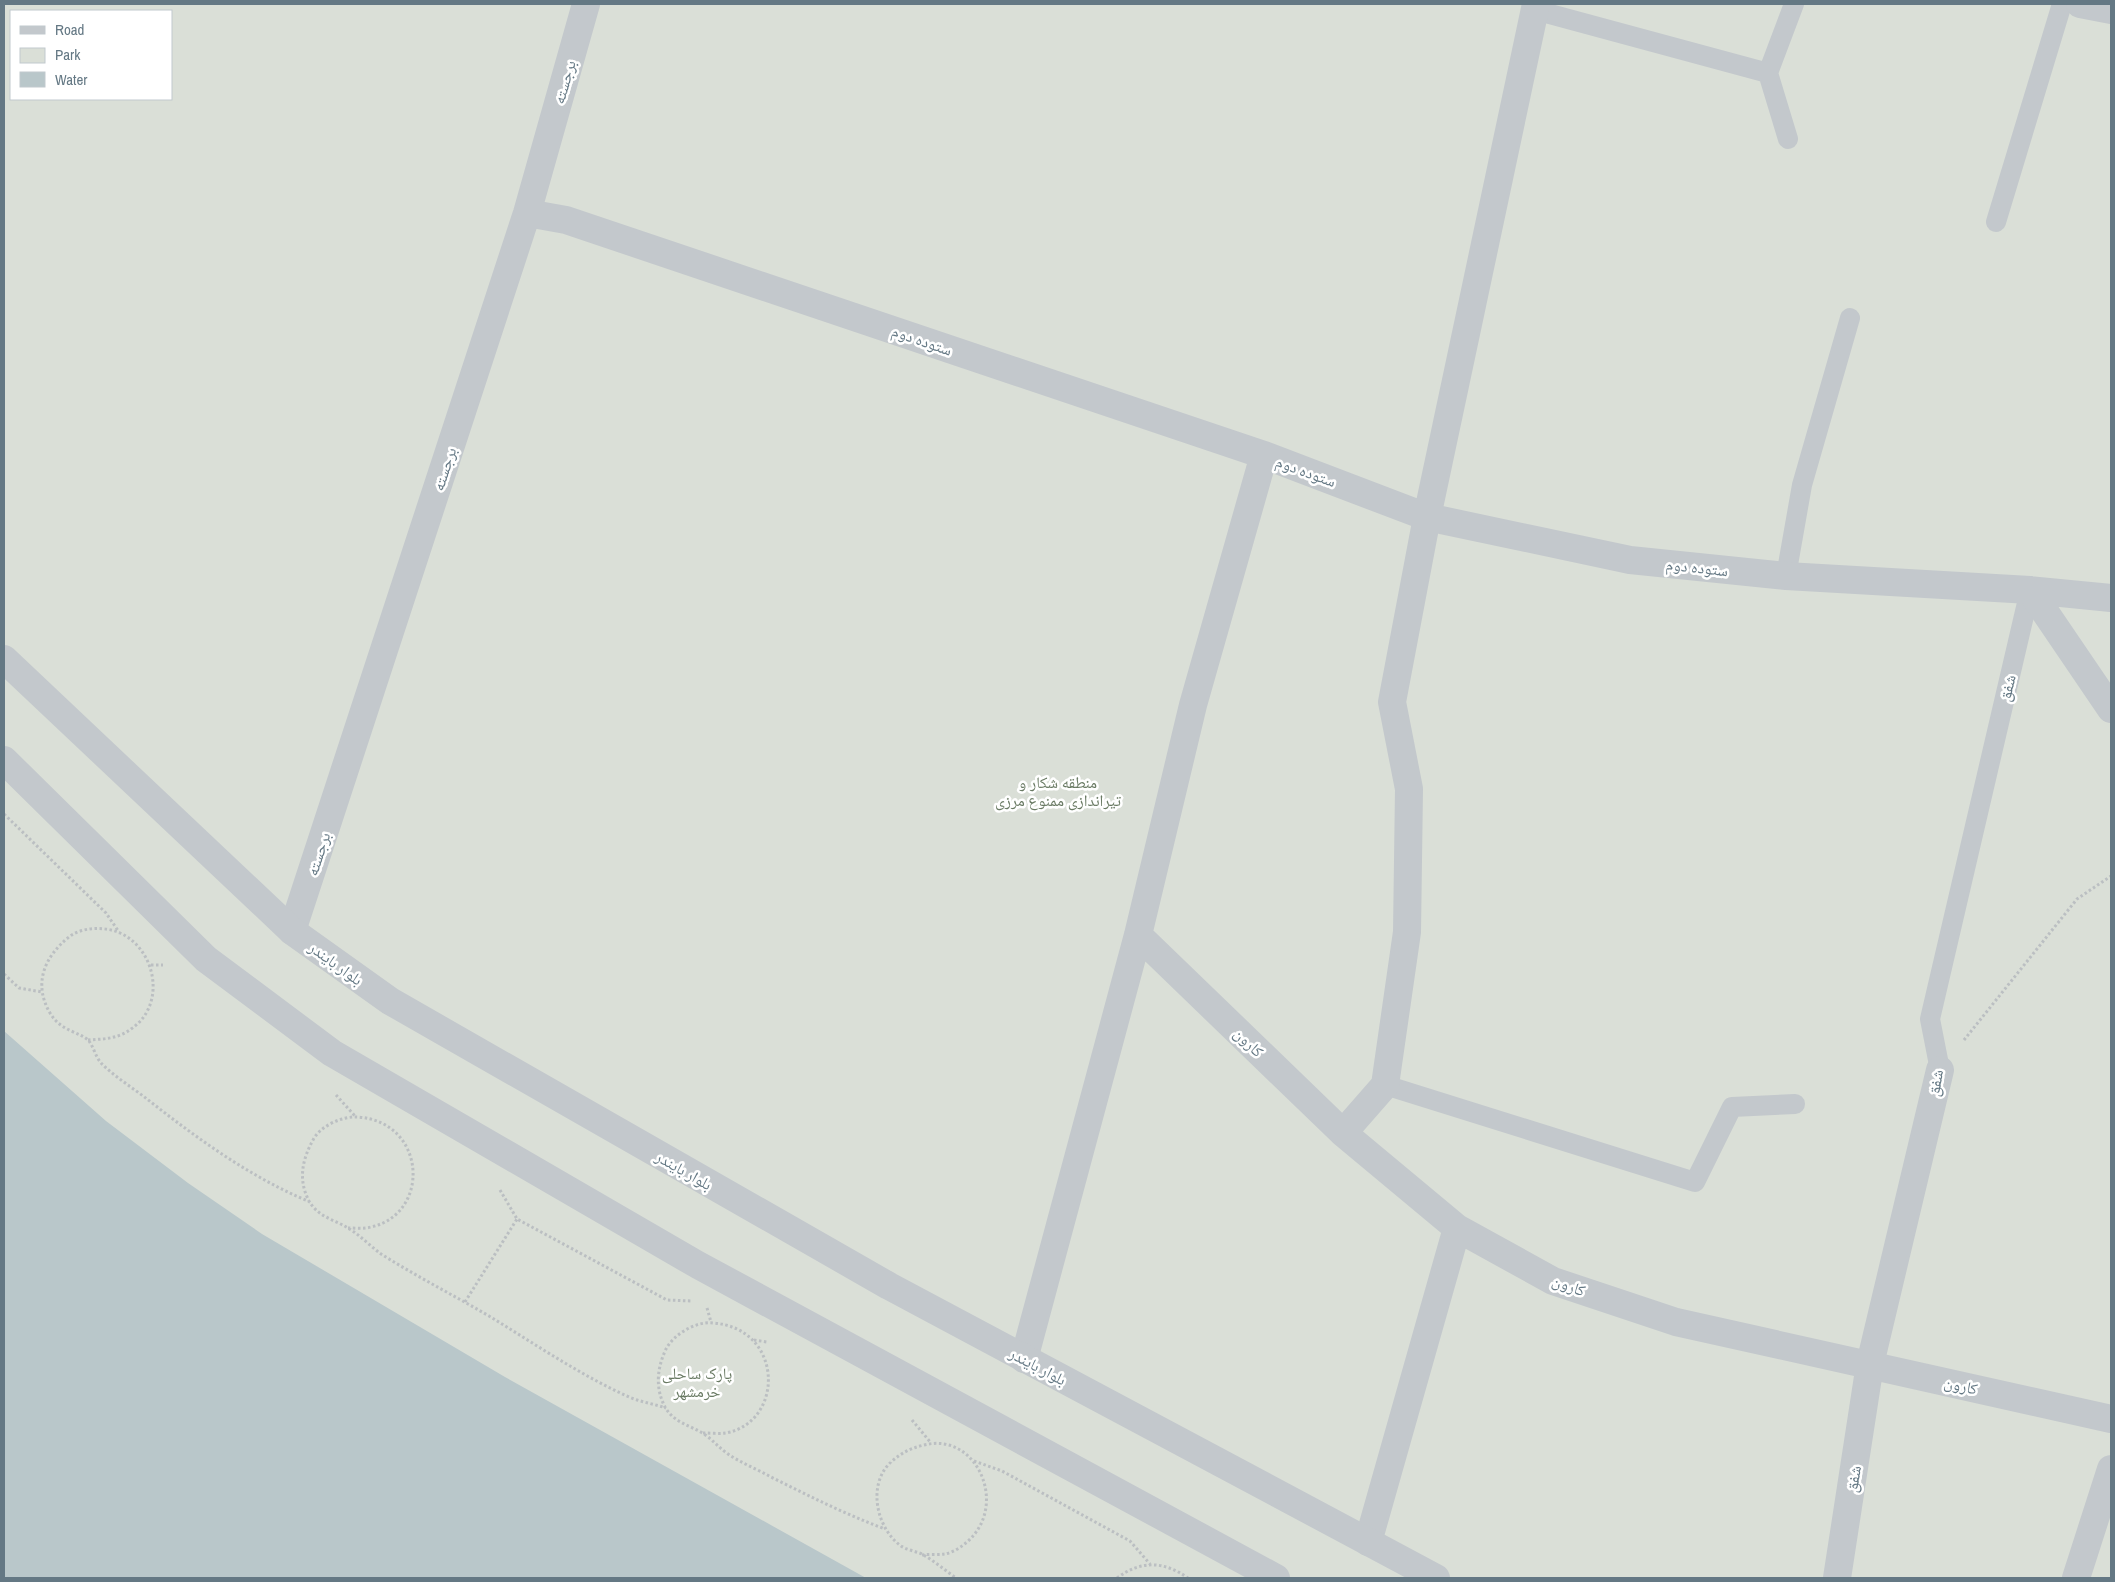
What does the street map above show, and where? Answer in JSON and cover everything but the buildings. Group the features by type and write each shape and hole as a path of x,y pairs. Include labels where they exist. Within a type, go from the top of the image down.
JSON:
{"street":[{"name":"برجسته","path":"292,931 527,213 586,4"},
{"path":"2080,4 2111,10"},
{"path":"1343,1133 1385,1085 1407,932 1409,789 1392,702 1428,516 1536,7"},
{"name":"ستوده دوم","path":"527,213 566,220 1264,455 1428,516 1630,560 1786,576 2030,590 2111,598"},
{"path":"1024,1359 1138,935 1193,705 1264,455"},
{"path":"2030,590 2111,709"},
{"name":"بلوار بایندر","path":"4,659 292,931 390,1001 762,1214 1024,1359 1436,1578"},
{"path":"4,760 206,959 332,1053 698,1265 1276,1578"},
{"name":"کارون","path":"1138,935 1343,1133 1458,1228 1553,1281 1676,1322 2111,1418"},
{"name":"شفق","path":"1837,1578 1870,1364 1940,1070"},
{"path":"1368,1542 1458,1228"},
{"path":"2076,1578 2111,1469"}],"lane":[{"path":"1788,139 1768,73 1794,4"},
{"path":"1996,222 2062,4"},
{"path":"1536,7 1768,73"},
{"path":"1786,576 1802,485 1850,318"},
{"name":"شفق","path":"1940,1070 1930,1019 2030,590"},
{"path":"1385,1085 1696,1182 1732,1107 1795,1104"}],"path":[{"path":"4,814 106,913 119,932 138,946 151,965 154,988 147,1011 132,1029 111,1039 88,1040 66,1031 50,1014 42,992 44,969 55,948 73,934 96,928 119,932"},
{"path":"1940,1070 2077,899 2111,876"},
{"path":"4,974 19,988 42,992"},
{"path":"88,1040 102,1063 193,1135 274,1187 310,1202"},
{"path":"406,1136 398,1134 379,1121 356,1117 333,1122 315,1136 304,1157 302,1180 310,1202 326,1219 348,1228 380,1253 583,1373 630,1397 666,1408"},
{"path":"348,1228 371,1227 392,1217 407,1199 414,1177 411,1154 398,1134"},
{"path":"496,1184 517,1219 667,1300 696,1301"},
{"path":"465,1302 517,1219"},
{"path":"705,1302 712,1322"},
{"path":"703,1434 727,1433 748,1422 763,1405 770,1383 766,1359 754,1340 735,1326 712,1322 689,1328 670,1342 659,1363 658,1378 658,1386 666,1408 682,1425 703,1434 728,1454 841,1513 885,1529"},
{"path":"956,1578 922,1554 901,1546 885,1529 877,1507 878,1484 889,1463 908,1449 930,1443 953,1447 973,1461 1002,1472 1130,1541 1150,1564"},
{"path":"922,1554 946,1554 967,1543 982,1526 988,1503 985,1480 973,1461"},
{"path":"1117,1578 1128,1570 1150,1564 1174,1568 1188,1578"}],"green space":[{"name":"منطقه شکار و تیراندازی ممنوع مرزی","path":"4,4 2111,4 2111,1578 4,1578"}],"water":[{"path":"4,1031 106,1121 188,1183 262,1234 505,1377 866,1578 4,1578"}],"park label":[{"name":"پارک ساحلی خرمشهر","path":"697,1382"}]}
